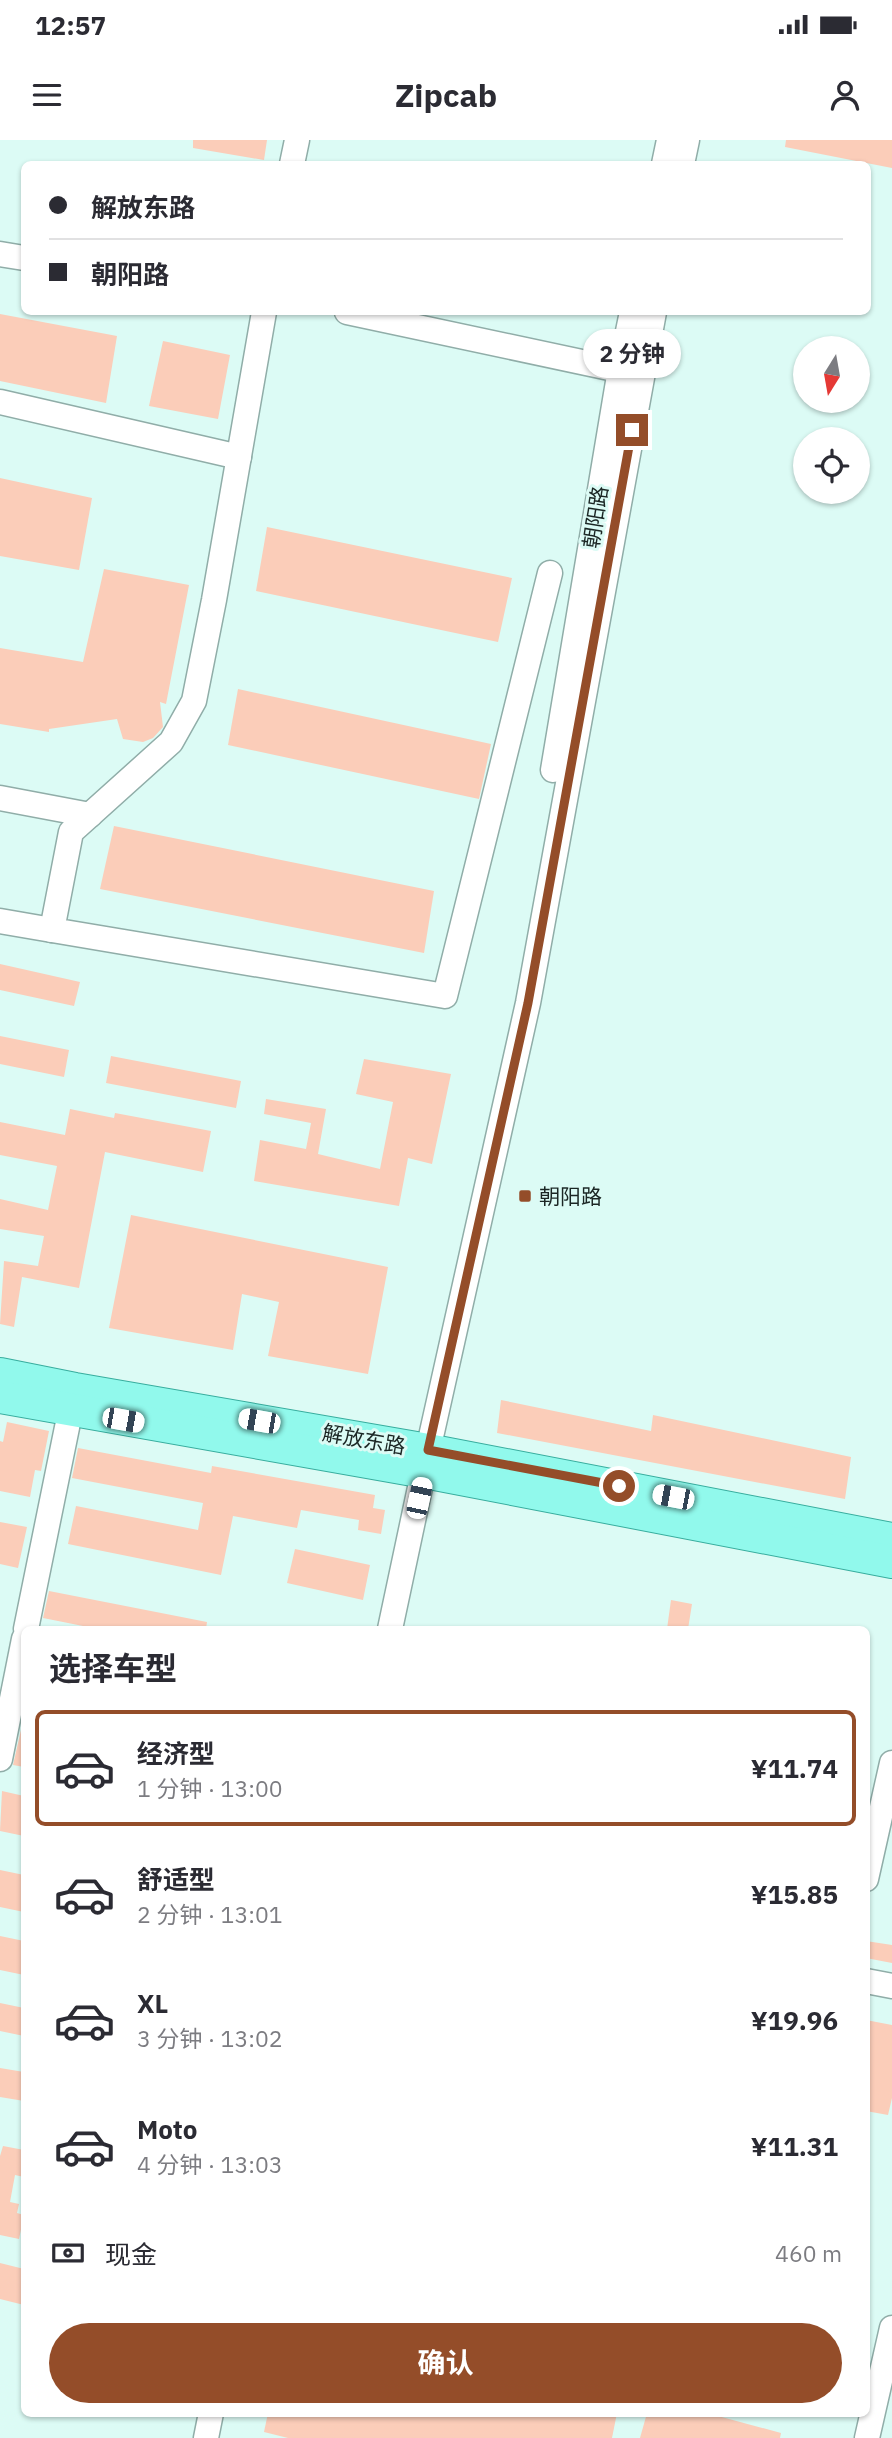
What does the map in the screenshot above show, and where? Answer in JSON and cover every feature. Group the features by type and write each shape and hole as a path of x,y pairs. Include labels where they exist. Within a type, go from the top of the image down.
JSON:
{"main road":[{"name":"解放东路","path":"0,1374 73,1400"},
{"name":"解放东路","path":"0,1397 73,1400 892,1539"},
{"name":"解放东路","path":"420,1460 892,1562"}],"street":[{"path":"293,161 297,140"},
{"path":"665,161 669,140"},
{"path":"683,161 687,140"},
{"path":"0,254 21,258"},
{"path":"52,930 71,832 171,743 194,701 263,315"},
{"path":"361,315 631,373"},
{"name":"朝阳路","path":"378,1626 420,1460 528,1003 631,373 632,315"},
{"name":"朝阳路","path":"631,373 653,315"},
{"path":"0,402 239,457"},
{"path":"0,921 445,996 550,573"},
{"path":"0,799 90,815"},
{"path":"27,1626 73,1400"},
{"name":"朝阳路","path":"391,1626 420,1460"},
{"path":"0,1759 21,1654"},
{"path":"870,1861 892,1763"},
{"path":"870,1982 892,1986"},
{"path":"867,2438 892,2328"},
{"path":"206,2438 210,2417"},
{"path":"219,2438 223,2417"}],"building":[{"path":"193,140 267,140 264,160 193,148"},
{"path":"786,140 892,140 892,168 871,164 871,161 856,161 785,147"},
{"path":"0,314 117,336 106,403 0,381"},
{"path":"163,341 230,355 218,419 149,406"},
{"path":"0,478 92,498 79,570 0,556"},
{"path":"267,527 512,578 498,642 256,591"},
{"path":"104,569 189,585 166,704 160,702 163,727 153,738 143,742 123,739 117,719 49,729 49,732 0,724 0,648 83,662"},
{"path":"238,689 491,744 479,799 228,745"},
{"path":"114,826 434,891 424,953 100,889"},
{"path":"0,964 80,982 74,1006 0,990"},
{"path":"0,1036 69,1050 64,1077 0,1064"},
{"path":"111,1056 241,1081 236,1108 106,1083"},
{"path":"364,1059 451,1074 432,1164 408,1158 399,1206 254,1181 260,1140 306,1149 311,1123 264,1114 266,1099 326,1109 318,1154 380,1169 393,1102 356,1094"},
{"path":"70,1109 114,1118 115,1113 211,1131 203,1172 105,1152 79,1288 22,1277 14,1327 0,1324 4,1261 38,1266 44,1236 0,1229 0,1199 48,1210 57,1166 0,1155 0,1122 65,1135"},
{"path":"131,1215 388,1267 368,1374 268,1356 279,1302 242,1294 233,1350 109,1328"},
{"path":"501,1400 651,1431 653,1415 851,1457 845,1499 497,1433"},
{"path":"7,1422 49,1431 41,1471 35,1470 30,1497 0,1491 0,1441 3,1442"},
{"path":"78,1448 211,1473 212,1466 375,1495 373,1508 385,1510 381,1534 358,1530 359,1520 301,1510 297,1528 233,1516 221,1575 68,1544 76,1506 198,1530 203,1503 72,1478"},
{"path":"0,1522 27,1527 18,1568 0,1564"},
{"path":"295,1549 370,1565 363,1600 287,1583"},
{"path":"49,1591 207,1622 206,1626 83,1626 43,1618"},
{"path":"671,1600 692,1604 688,1626 667,1626"},
{"path":"21,1730 21,1766 13,1765"},
{"path":"2,1791 21,1795 21,1835 0,1831"},
{"path":"0,1870 21,1874 21,1911 0,1907"},
{"path":"0,1936 21,1940 21,1974 0,1970"},
{"path":"870,1942 892,1945 892,1963 870,1959"},
{"path":"0,2003 21,2007 21,2035 0,2031"},
{"path":"870,2021 892,2025 892,2098 888,2115 870,2112"},
{"path":"0,2068 21,2072 21,2100 0,2097"},
{"path":"3,2146 21,2149 21,2176 15,2175 10,2202 19,2204 19,2239 0,2235 0,2156"},
{"path":"0,2263 21,2268 21,2304 0,2299"},
{"path":"267,2417 616,2417 612,2438 288,2438 264,2432"},
{"path":"646,2417 722,2417 781,2433 780,2438 640,2438"}],"place":[{"name":"朝阳路","path":"525,1196"}],"route":[{"path":"619,1486 428,1450 528,1003 632,430"}]}
